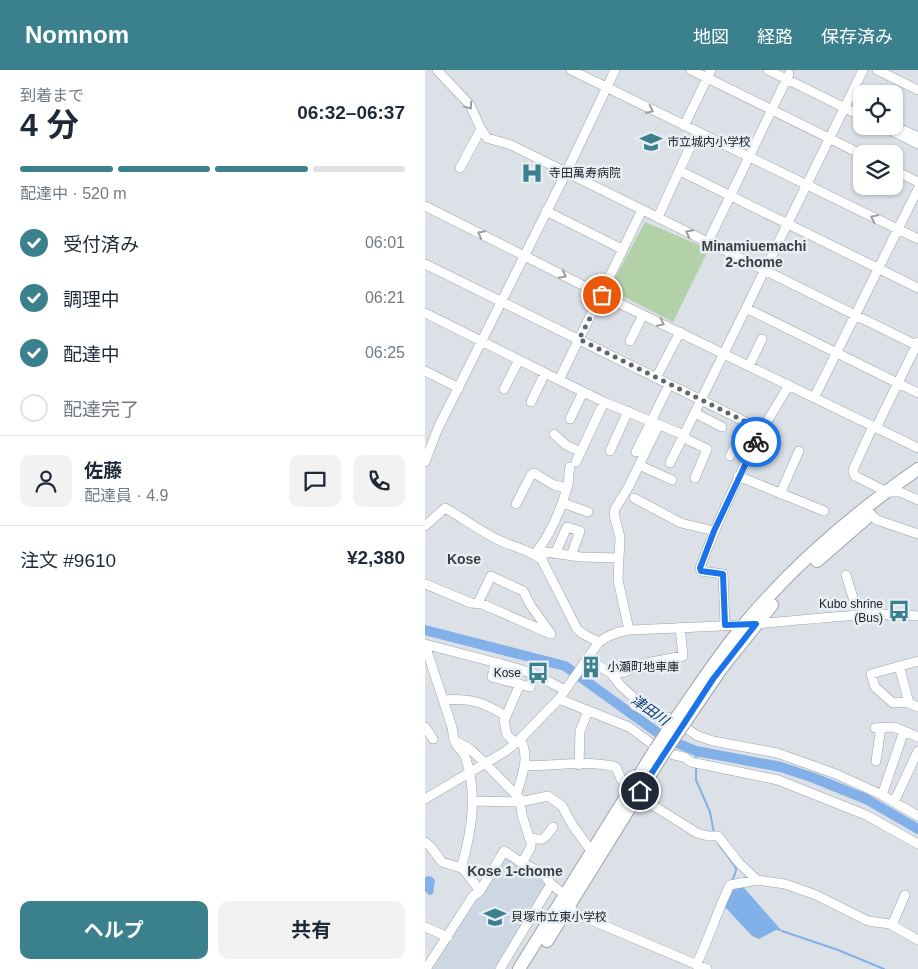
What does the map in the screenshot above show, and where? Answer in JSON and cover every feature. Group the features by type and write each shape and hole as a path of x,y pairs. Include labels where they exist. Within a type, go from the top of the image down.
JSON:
{"highway":[{"path":"529,969 592,852 681,719 713,679 750,624 778,587 813,552 849,521 918,470"},
{"path":"750,624 774,603 806,570 871,515 918,479"},
{"path":"519,969 567,901 659,752"}],"street":[{"path":"437,70 470,106 487,138 511,145 917,344 853,470 855,476 887,492 900,492 918,500"},
{"path":"571,70 918,239"},
{"path":"425,462 437,428 459,388 566,173 615,70"},
{"path":"691,70 710,74 772,110 853,150"},
{"path":"768,70 788,74 853,110"},
{"path":"670,463 863,70"},
{"path":"877,70 918,90"},
{"path":"685,126 710,74"},
{"path":"708,242 788,74"},
{"path":"846,105 853,107"},
{"path":"460,168 481,129"},
{"path":"903,130 918,137"},
{"path":"658,217 697,132"},
{"path":"900,135 918,144"},
{"path":"680,171 918,288"},
{"path":"903,174 918,182"},
{"path":"814,398 918,189"},
{"path":"425,206 602,295 918,448"},
{"path":"559,380 642,210"},
{"path":"546,211 622,249"},
{"path":"425,264 762,430"},
{"path":"746,308 918,393"},
{"path":"425,313 604,402 684,435 688,440 707,449 695,478"},
{"path":"629,341 643,315"},
{"path":"655,378 680,332"},
{"path":"749,366 762,339"},
{"path":"504,388 519,360"},
{"path":"425,371 459,388"},
{"path":"531,402 545,373"},
{"path":"629,630 618,580 620,537 614,515 615,509 639,465 669,385"},
{"path":"725,625 723,574 701,571 700,568 738,476 762,430 789,385"},
{"path":"570,419 583,392"},
{"path":"538,556 563,503 569,483 568,472 581,452 604,402"},
{"path":"611,451 628,411"},
{"path":"695,412 722,427"},
{"path":"636,452 655,422"},
{"path":"730,456 747,423"},
{"path":"554,434 567,445 581,452"},
{"path":"780,494 799,451"},
{"path":"639,465 672,480"},
{"path":"516,504 531,475 534,473 554,485 567,488"},
{"path":"738,476 824,511"},
{"path":"633,498 681,523 714,531"},
{"path":"563,503 588,512"},
{"path":"425,526 445,508 474,527 503,542 538,556 551,575 577,629 599,642"},
{"path":"871,515 877,520 918,534"},
{"path":"555,554 567,527 580,531 571,556"},
{"path":"538,556 546,552 571,556 619,558"},
{"path":"846,575 855,604 865,609 866,616"},
{"path":"425,584 471,603 478,603 551,634 523,591 491,576 478,603"},
{"path":"425,798 506,751 518,741 559,699 599,642 614,633 629,630 893,614 918,616"},
{"path":"584,663 611,673 625,672 641,664 683,656 680,627"},
{"path":"425,644 534,674 565,690"},
{"path":"425,644 452,727 455,745 464,754 473,801 473,817 469,840 461,868"},
{"path":"918,661 871,674 875,687 893,703 909,703 918,707"},
{"path":"496,662 493,677 530,687 534,674"},
{"path":"899,666 909,703"},
{"path":"611,673 620,686 635,699 635,705 661,720 669,717 698,736 777,753 836,774 882,795 918,816"},
{"path":"520,684 505,721 507,735 523,744 525,766 518,799 531,846 523,863"},
{"path":"559,699 629,727 652,744 691,762 779,780 866,815 918,844"},
{"path":"443,700 478,701 506,716"},
{"path":"579,765 580,731 588,711"},
{"path":"425,727 433,739"},
{"path":"876,761 878,728 894,727 918,737"},
{"path":"882,795 904,731"},
{"path":"455,740 470,749 485,763 518,799"},
{"path":"894,802 918,751"},
{"path":"525,766 579,765 616,767 624,783"},
{"path":"473,801 504,803 518,799 548,796 562,806 573,826 592,852"},
{"path":"646,801 697,833 715,836 757,880"},
{"path":"529,837 541,841 553,826"},
{"path":"425,842 442,862 461,868 480,891"},
{"path":"426,969 473,896 480,891 504,851 543,873 579,915 707,969"},
{"path":"697,964 708,941 718,909 732,885 757,880 785,884 816,895 868,921 892,925 918,939"},
{"path":"500,969 551,884"},
{"path":"892,925 905,895"},
{"path":"425,927 448,937"}],"shaded area":[{"name":"貝塚市立東小学校","path":"508,855 543,874 548,886 495,969 429,969 503,857"}],"green space":[{"path":"645,222 709,249 673,322 609,289"}],"water":[{"path":"427,876 435,880 433,894 429,895 425,891 425,878"},
{"path":"736,887 743,887 782,931 776,930 759,939 752,936 724,906 730,890"}],"waterway":[{"name":"津田川","path":"425,630 565,666 665,738 696,751 781,767 814,778 866,799 918,829"},
{"name":"津田川","path":"696,751 696,759"},
{"path":"696,767 696,780 710,812 714,833"},
{"path":"718,843 736,869 732,881"},
{"path":"782,931 838,950 884,969"}],"way so far":[{"path":"602,295 579,339 700,401 762,430 756,442"}],"place":[{"name":"市立城内小学校","path":"651,142"},
{"name":"寺田萬寿病院","path":"532,173"},
{"name":"Kubo shrine (Bus)","path":"899,611"},
{"name":"小瀬町地車庫","path":"591,667"},
{"name":"Kose","path":"538,673"},
{"name":"貝塚市立東小学校","path":"495,917"}],"district":[{"name":"Minamiuemachi 2-chome","path":"754,254"},
{"name":"Kose","path":"464,559"},
{"name":"Kose 1-chome","path":"515,871"}],"route":[{"path":"640,791 713,679 756,624 725,625 723,574 701,571 700,568 738,476 756,442"}]}
